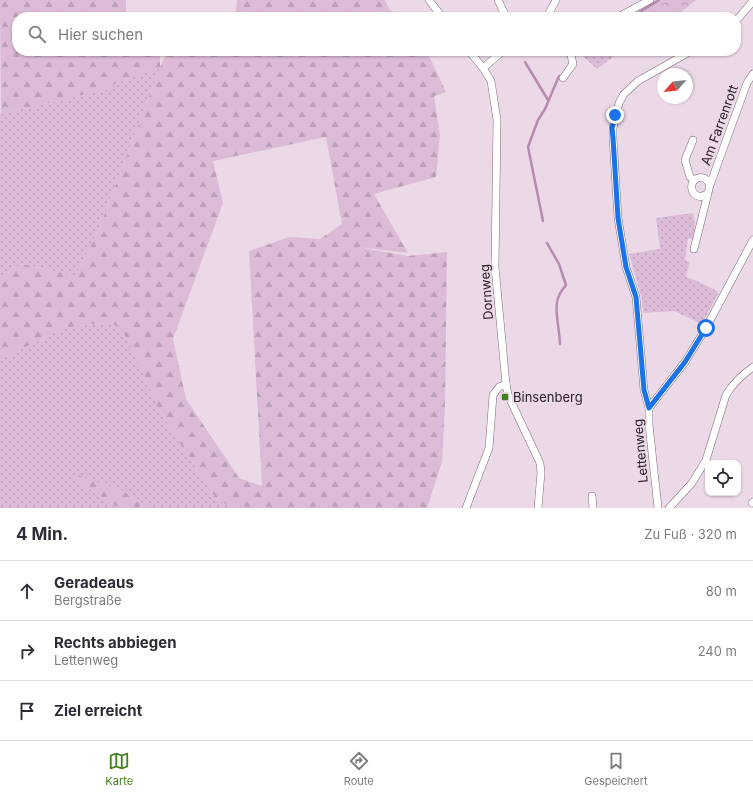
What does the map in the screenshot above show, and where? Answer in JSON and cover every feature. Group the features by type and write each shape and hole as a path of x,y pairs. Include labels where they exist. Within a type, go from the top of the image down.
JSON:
{"street":[{"path":"429,0 438,12"},
{"path":"498,0 504,12"},
{"path":"550,12 556,0"},
{"path":"627,12 650,0"},
{"path":"741,16 753,1"},
{"name":"Dornweg","path":"473,56 491,81 497,120 495,267 506,384 508,395 540,463 541,473 538,508"},
{"path":"483,68 496,56"},
{"path":"563,78 573,64 571,56"},
{"name":"Lettenweg","path":"658,508 649,425 649,408 644,390 636,297 626,267 618,218 612,128 619,103 630,87 682,56"},
{"name":"Am Farrenrott","path":"694,249 710,186 748,83 753,74"},
{"name":"Am Farrenrott","path":"693,140 683,160 690,177 694,180"},
{"name":"Am Farrenrott","path":"708,194 700,197 694,194 691,187 694,180 697,178 704,178 709,182 710,186"},
{"path":"649,408 685,362 706,328 753,240"},
{"path":"669,508 692,483 706,460 726,395 730,388 753,367"},
{"path":"466,508 489,448 493,395 499,387 506,384"},
{"path":"592,496 593,508"}],"green space":[{"path":"0,0 126,0 126,12 12,12 12,56 160,56 160,67 166,56 429,56 446,92 434,96 440,135 436,177 374,194 408,253 357,247 408,256 447,252 445,402 442,462 427,508 234,508 216,499 162,415 127,338 112,322 64,328 0,360 0,276 22,264 76,276 99,229 160,68 116,83 108,89 1,114","holes":["326,137 342,224 320,239 289,237 249,251 262,486 239,478 186,399 173,339 223,203 213,161"]},
{"path":"237,0 385,0 390,11 394,12 236,12"},
{"path":"658,0 696,0 681,12 636,12"},
{"path":"583,56 614,56 597,69"},
{"path":"160,68 99,229 76,276 22,264 0,276 0,112 1,114 108,89 116,83"},
{"path":"693,213 695,226 693,239 688,238 685,259 689,263 686,277 717,291 718,294 702,324 674,311 643,313 642,299 629,254 660,249 656,218"},
{"path":"112,322 127,338 162,415 216,499 234,508 149,508 123,491 76,480 119,508 0,508 0,360 64,328"},
{"path":"78,475 123,491 149,508 119,508 76,480"}],"waterway":[{"path":"640,12 659,0"},
{"path":"525,62 548,100"},
{"path":"543,221 528,147 538,120 545,109 559,76"},
{"path":"547,243 559,264 566,285 557,301 557,319 560,344"}],"place":[{"name":"Binsenberg","path":"505,397"}],"route":[{"path":"615,115 612,128 618,218 626,267 636,297 644,390 649,408 685,362 706,328"}]}
